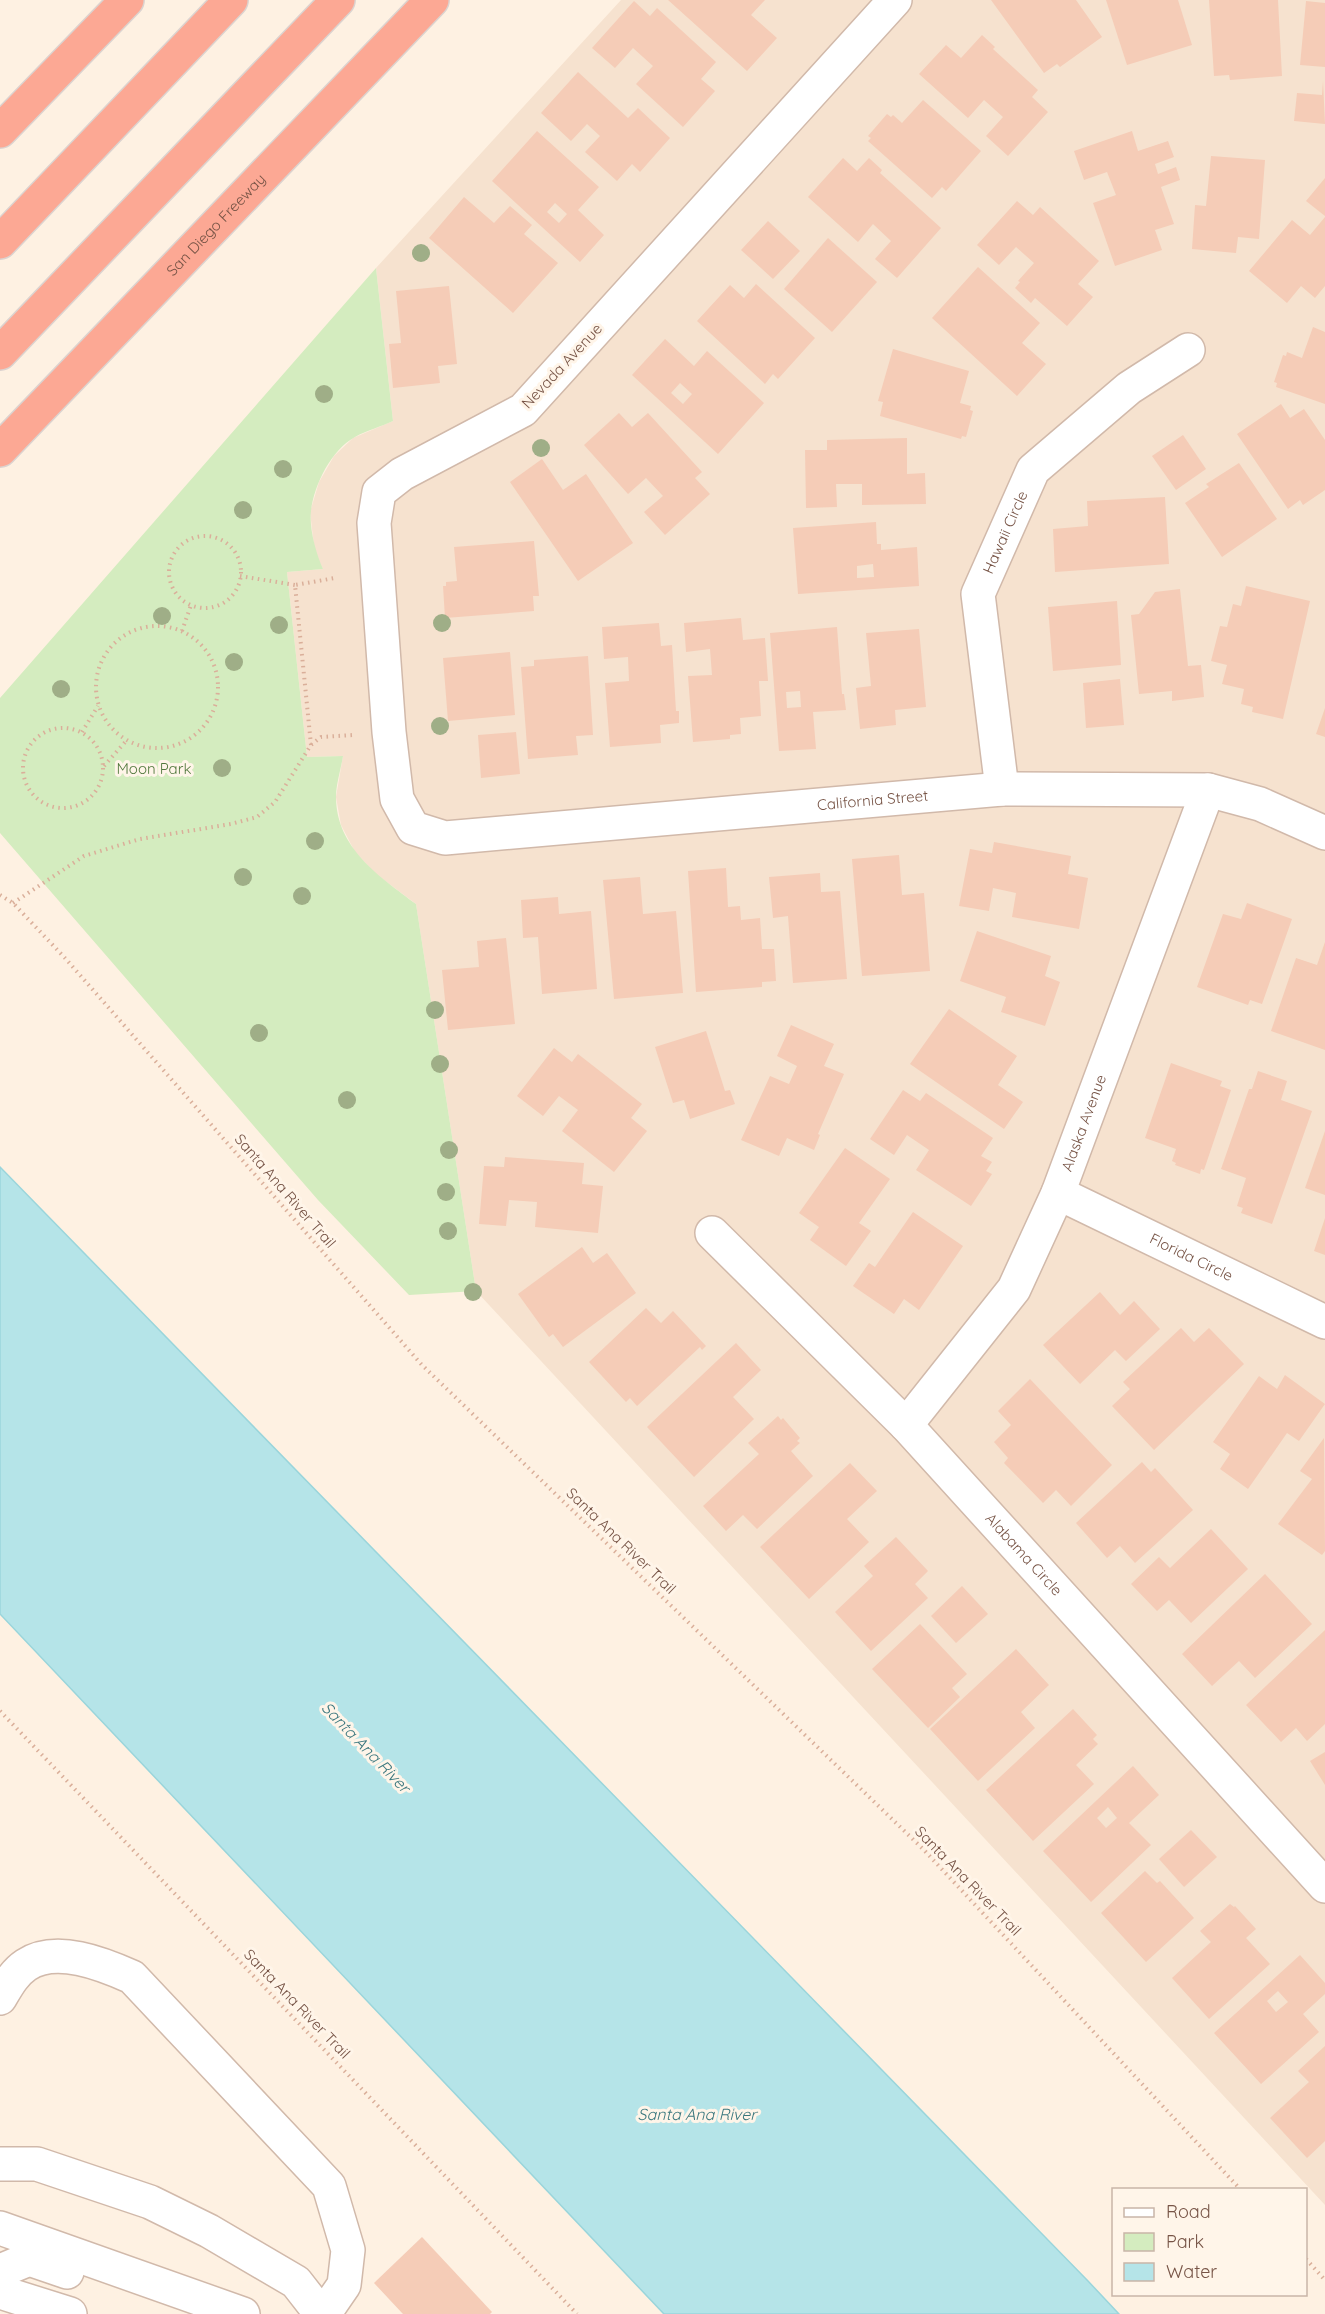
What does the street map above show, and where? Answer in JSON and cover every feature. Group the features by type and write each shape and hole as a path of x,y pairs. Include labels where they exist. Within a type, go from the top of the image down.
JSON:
{"highway":[{"path":"0,131 127,0"},
{"path":"0,242 231,0"},
{"path":"0,353 338,0"},
{"name":"San Diego Freeway","path":"0,450 432,0"}],"street":[{"name":"Nevada Avenue","path":"413,828 397,799 389,732 374,523 379,492 402,474 523,410 895,0"},
{"name":"Hawaii Circle","path":"1002,789 978,594 1033,470 1129,388 1188,350"},
{"name":"California Street","path":"413,828 445,838 1002,789 1208,790 1260,804 1325,833"},
{"name":"Alaska Avenue","path":"906,1425 1014,1289 1058,1194 1208,790"},
{"name":"Florida Circle","path":"1058,1194 1325,1322"},
{"name":"Alabama Circle","path":"712,1233 906,1425 1325,1886"},
{"path":"0,1998 10,1981 26,1965 51,1957 77,1958 103,1964 132,1977 329,2186 348,2250 344,2285 323,2314 296,2282 209,2231 150,2202 37,2164 0,2164"},
{"path":"0,2228 238,2312"},
{"path":"0,2271 29,2259 184,2312 238,2312"},
{"path":"0,2293 45,2314"},
{"path":"0,2293 70,2314"}],"path":[{"path":"204,536 222,540 236,553 240,564 237,587 231,596 212,607 191,605 180,599 169,577 169,565 174,553 181,544 192,537 204,536"},
{"path":"240,576 295,585 335,578"},
{"path":"295,585 311,745"},
{"path":"182,631 191,605"},
{"path":"164,626 182,631 198,642 210,657 217,676 217,695 212,714 200,730 183,742 162,748 142,747 127,740 107,724 98,705 95,685 99,664 110,646 125,633 143,627 164,626"},
{"path":"82,732 98,705"},
{"path":"69,727 82,732 93,741 101,753 104,766 102,780 95,793 86,802 62,809 38,800 24,779 22,766 31,743 54,728 69,727"},
{"path":"14,903 84,856 140,839 231,824 257,817 275,802 311,745 321,737 389,732"},
{"path":"104,766 127,740"},
{"name":"Santa Ana River Trail","path":"0,895 14,903 65,958 422,1365 923,1850 1239,2188"},
{"name":"Santa Ana River Trail","path":"0,1711 577,2314"},
{"path":"1307,2261 1325,2280"}],"shaded area":[{"path":"621,0 1325,0 1325,2205 476,1291 416,904 376,874 355,852 341,825 336,797 343,756 307,757 287,572 323,569 315,554 310,512 319,482 334,456 353,438 393,421 376,268"}],"green space":[{"name":"Moon Park","path":"376,268 393,421 355,437 338,450 331,459 316,490 311,511 314,541 323,569 287,572 307,757 343,756 336,797 343,831 362,860 416,904 476,1291 409,1295 318,1200 0,833 0,698"}],"water":[{"name":"Santa Ana River","path":"0,1167 1119,2314 664,2314 0,1614"}],"building":[{"path":"668,0 765,0 751,15 777,38 747,71"},
{"path":"991,0 1076,0 1102,37 1060,67 1057,64 1044,73"},
{"path":"1106,0 1178,0 1192,45 1127,65"},
{"path":"1209,0 1278,0 1282,76 1230,80 1229,75 1214,76"},
{"path":"634,1 650,16 657,8 716,62 701,79 715,91 683,127 636,84 653,66 633,48 615,68 592,48"},
{"path":"1306,1 1325,3 1325,67 1300,65"},
{"path":"982,35 995,47 993,49 1038,90 1032,97 1048,112 1008,156 986,136 1003,117 984,100 968,118 919,74 946,45 961,58"},
{"path":"578,72 628,118 638,108 670,138 640,172 632,164 617,181 585,152 600,136 587,124 571,141 541,113"},
{"path":"1323,81 1325,124 1294,121 1297,93 1322,95"},
{"path":"923,100 981,151 946,191 942,187 932,198 868,141 871,138 868,136 887,114 891,117 893,115 902,123"},
{"path":"537,131 599,187 578,210 604,235 580,262 492,181","holes":["555,203 567,214 559,223 547,212"]},
{"path":"1132,131 1138,151 1168,141 1174,157 1155,164 1158,174 1176,167 1180,180 1161,187 1174,224 1155,230 1162,250 1115,266 1093,203 1116,195 1107,172 1084,180 1074,151"},
{"path":"1211,156 1265,160 1259,239 1238,237 1236,253 1192,249 1195,205 1206,206"},
{"path":"843,158 857,171 869,158 882,170 880,173 941,228 897,278 875,259 891,241 873,224 858,242 808,197"},
{"path":"1325,178 1325,216 1306,201"},
{"path":"464,197 494,223 510,206 532,225 524,234 558,263 513,313 429,238"},
{"path":"1017,201 1033,215 1040,207 1099,261 1078,284 1093,297 1067,326 1035,298 1031,303 1015,288 1020,282 1018,281 1034,263 1016,247 999,265 977,245"},
{"path":"1325,217 1325,286 1315,298 1301,286 1287,303 1249,271 1292,220 1310,235"},
{"path":"768,221 800,251 773,279 741,250"},
{"path":"828,238 877,282 832,332 784,289"},
{"path":"978,267 1040,323 1022,343 1046,364 1017,396 932,318"},
{"path":"756,284 815,338 778,379 773,374 765,384 697,321 730,285 744,298"},
{"path":"449,286 457,364 438,366 440,383 393,388 389,344 401,343 396,291"},
{"path":"1313,327 1325,332 1325,404 1276,387 1277,383 1274,382 1283,355 1286,356 1287,352 1302,358"},
{"path":"665,339 694,366 707,351 764,403 718,454 632,375","holes":["680,383 692,394 683,404 671,393"]},
{"path":"893,349 969,371 960,403 971,406 970,410 973,411 966,437 962,436 961,439 880,416 883,402 878,401"},
{"path":"1281,404 1290,418 1304,409 1325,440 1325,490 1303,505 1300,500 1288,509 1237,434"},
{"path":"619,413 632,427 648,413 702,472 695,478 710,494 665,535 644,512 663,496 646,478 628,494 584,445"},
{"path":"1183,435 1206,469 1176,490 1152,456"},
{"path":"907,438 907,474 925,473 926,504 862,505 862,484 836,484 837,507 806,508 805,450 827,450 827,440"},
{"path":"542,459 563,490 586,474 633,543 578,581 510,482"},
{"path":"1239,463 1277,519 1222,557 1185,503 1209,487 1206,484"},
{"path":"1165,497 1169,564 1055,572 1053,529 1088,526 1087,501"},
{"path":"876,522 877,544 881,544 881,550 917,547 919,586 798,594 793,528","holes":["873,564 874,577 857,578 857,566"]},
{"path":"534,541 539,596 533,596 534,611 445,618 443,586 446,586 446,582 457,581 454,547"},
{"path":"1246,586 1310,601 1283,719 1252,712 1253,707 1241,704 1244,689 1222,684 1227,665 1211,661 1220,626 1227,627 1233,604 1241,606"},
{"path":"1180,589 1188,666 1201,665 1204,697 1172,701 1172,691 1139,694 1131,615 1139,614 1155,592"},
{"path":"1117,601 1121,665 1053,671 1048,607"},
{"path":"741,618 743,640 765,638 768,681 759,681 761,716 740,718 741,734 730,735 730,739 693,742 688,676 712,675 710,649 686,652 684,623"},
{"path":"659,623 661,646 672,645 676,711 679,711 679,723 660,725 661,743 610,747 605,683 629,681 628,657 604,659 602,627"},
{"path":"837,627 842,694 844,694 846,710 813,712 816,749 779,751 770,633","holes":["800,691 801,707 787,708 786,692"]},
{"path":"919,629 926,707 895,710 896,725 860,729 856,688 871,686 866,633"},
{"path":"510,652 515,715 448,721 443,658"},
{"path":"588,656 593,735 576,736 578,755 528,759 521,667 534,666 534,660"},
{"path":"1120,679 1124,725 1086,728 1083,683"},
{"path":"1325,708 1325,737 1316,734"},
{"path":"516,732 520,774 481,778 478,735"},
{"path":"994,842 1071,856 1068,874 1088,878 1079,929 1012,917 1016,893 993,888 989,911 959,906 970,849 992,853"},
{"path":"899,855 902,895 924,893 930,971 862,976 852,859"},
{"path":"726,868 728,907 740,906 741,920 760,918 762,949 774,949 776,981 762,982 762,987 696,992 688,871"},
{"path":"820,873 821,892 840,891 847,979 793,983 788,916 773,918 769,877"},
{"path":"640,877 643,914 676,911 683,993 614,999 603,880"},
{"path":"558,897 559,914 591,911 597,989 542,994 538,937 523,938 521,900"},
{"path":"1247,903 1292,919 1262,1004 1250,1000 1248,1005 1197,987 1223,914 1241,919"},
{"path":"977,931 1051,956 1045,976 1060,982 1045,1026 1001,1012 1006,997 960,981"},
{"path":"506,938 515,1024 448,1030 442,970 479,967 477,941"},
{"path":"1325,942 1325,1050 1271,1031 1296,958 1317,965"},
{"path":"949,1009 1017,1056 998,1085 1023,1102 1004,1129 910,1064"},
{"path":"791,1025 834,1044 824,1066 844,1074 818,1134 820,1135 814,1150 787,1138 779,1156 741,1140 770,1076 789,1084 797,1066 777,1056"},
{"path":"706,1031 725,1091 730,1090 735,1104 690,1119 684,1100 673,1103 655,1047"},
{"path":"554,1048 572,1062 578,1054 642,1104 631,1118 647,1131 614,1172 562,1131 578,1110 559,1096 543,1116 517,1096"},
{"path":"1171,1063 1222,1081 1220,1086 1231,1090 1204,1170 1201,1169 1200,1174 1175,1165 1176,1163 1172,1161 1176,1149 1145,1138"},
{"path":"1258,1071 1287,1081 1281,1100 1312,1111 1272,1224 1241,1213 1243,1208 1237,1206 1246,1178 1221,1169 1249,1089 1252,1089"},
{"path":"903,1090 920,1101 926,1093 993,1138 981,1156 992,1162 986,1171 992,1174 971,1206 916,1170 929,1150 907,1135 894,1155 870,1139"},
{"path":"1325,1131 1325,1195 1305,1188"},
{"path":"845,1148 890,1179 859,1223 871,1231 846,1266 810,1240 819,1227 799,1213"},
{"path":"505,1157 584,1163 582,1184 603,1186 598,1233 535,1227 537,1202 509,1200 506,1226 479,1224 484,1166 504,1167"},
{"path":"913,1212 963,1246 919,1310 904,1299 894,1314 853,1286 869,1263 875,1267"},
{"path":"1325,1218 1325,1255 1314,1251"},
{"path":"582,1247 593,1263 607,1253 636,1293 563,1347 553,1334 549,1337 518,1294"},
{"path":"1100,1292 1120,1315 1134,1301 1160,1329 1126,1361 1115,1350 1080,1384 1043,1345"},
{"path":"646,1308 661,1323 673,1311 706,1346 702,1350 700,1347 637,1406 630,1398 626,1402 589,1362"},
{"path":"1181,1328 1194,1342 1209,1328 1244,1364 1154,1450 1112,1406 1130,1389 1123,1382"},
{"path":"736,1343 761,1370 733,1397 754,1419 694,1477 647,1427"},
{"path":"1285,1375 1325,1404 1299,1441 1287,1433 1248,1489 1220,1469 1230,1454 1213,1442 1259,1376 1277,1389"},
{"path":"1030,1379 1112,1465 1071,1506 1056,1490 1043,1503 1004,1463 1008,1458 994,1442 1011,1425 998,1411"},
{"path":"778,1416 781,1420 783,1418 800,1438 797,1441 800,1443 791,1451 813,1476 757,1529 743,1515 726,1531 703,1506 759,1454 748,1443"},
{"path":"1324,1438 1325,1551 1322,1555 1278,1524 1312,1479 1300,1471"},
{"path":"1142,1462 1151,1472 1155,1468 1193,1510 1135,1563 1120,1546 1107,1558 1076,1523"},
{"path":"850,1463 877,1491 847,1519 869,1542 809,1599 760,1547"},
{"path":"1211,1529 1248,1569 1191,1623 1169,1600 1157,1611 1131,1584 1159,1557 1170,1568"},
{"path":"896,1537 928,1571 915,1584 928,1598 871,1651 835,1612 873,1576 864,1566"},
{"path":"1265,1574 1312,1624 1255,1678 1239,1661 1212,1686 1182,1654"},
{"path":"962,1586 988,1614 956,1643 931,1616"},
{"path":"920,1624 967,1674 952,1688 960,1697 928,1728 872,1669"},
{"path":"1325,1630 1325,1724 1307,1741 1296,1728 1281,1742 1246,1705"},
{"path":"1016,1649 1049,1685 1021,1712 1035,1728 978,1781 930,1729"},
{"path":"1073,1709 1097,1735 1093,1739 1098,1744 1076,1765 1094,1784 1033,1841 986,1790"},
{"path":"1325,1752 1325,1785 1310,1761"},
{"path":"1133,1766 1159,1795 1129,1823 1151,1845 1091,1902 1043,1851","holes":["1108,1807 1117,1818 1106,1828 1097,1818"]},
{"path":"1191,1830 1217,1857 1184,1887 1159,1859"},
{"path":"1145,1871 1157,1883 1160,1881 1194,1918 1146,1962 1101,1913"},
{"path":"1230,1904 1235,1906 1256,1929 1246,1938 1270,1964 1209,2019 1172,1978 1211,1942 1200,1931"},
{"path":"1300,1955 1325,1983 1325,1994 1303,2014 1319,2032 1261,2084 1214,2033","holes":["1278,1991 1288,2002 1276,2012 1267,2001"]},
{"path":"1325,2046 1325,2141 1307,2158 1270,2118 1309,2082 1298,2071"},
{"path":"422,2237 492,2312 490,2314 403,2314 374,2283"}]}
